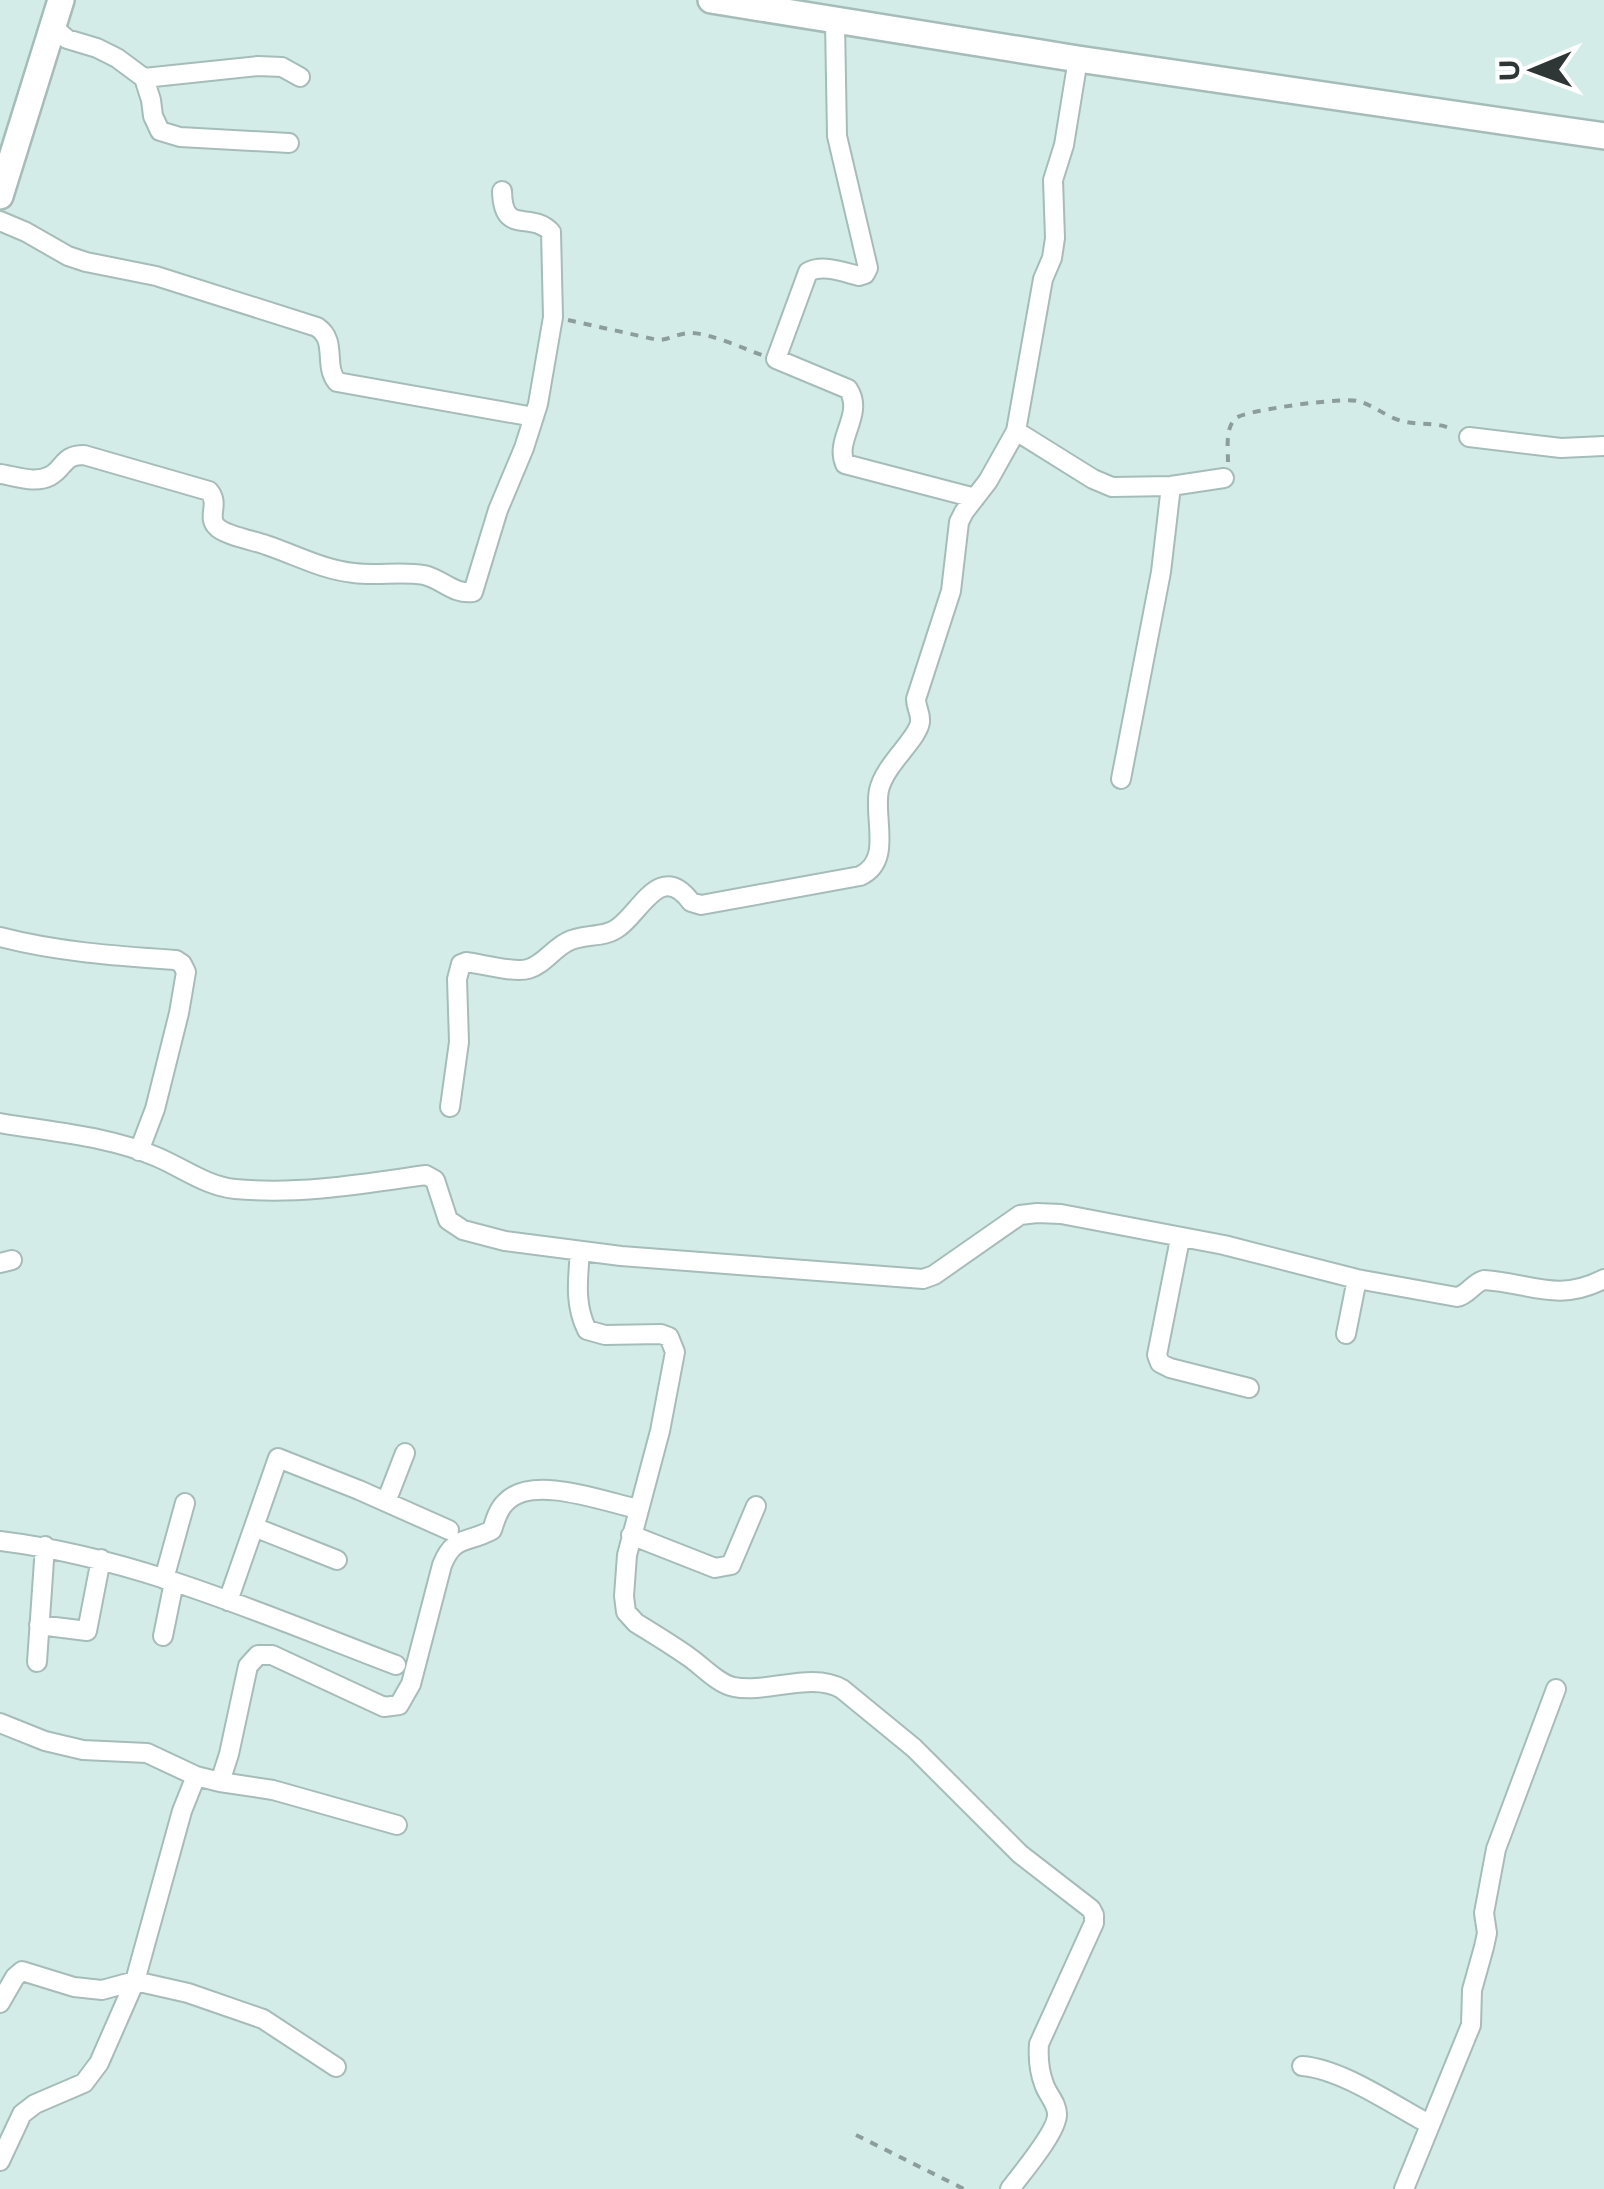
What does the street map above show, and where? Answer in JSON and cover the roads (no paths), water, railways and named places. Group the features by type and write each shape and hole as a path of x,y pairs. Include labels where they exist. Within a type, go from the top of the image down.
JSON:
{"main road":[{"path":"0,196 61,0"},
{"path":"711,0 1078,60 1604,136"}],"street":[{"path":"835,22 838,136 868,268 859,276 822,268 808,272 776,359 848,389 853,396 855,405 841,458 845,464 974,498"},
{"path":"53,26 67,39 117,58 144,78 160,131 180,137 289,143"},
{"path":"450,1107 460,1042 457,979 461,964 532,968 567,941 617,930 648,894 660,888 684,892 695,905 860,876 876,864 880,785 919,728 916,699 951,591 960,522 1016,431 1043,278 1052,258 1053,180 1064,146 1078,60"},
{"path":"144,78 258,66 282,67 300,77"},
{"path":"0,474 35,480 54,474 68,458 84,455 209,491 214,496 215,526 332,570 428,576 464,594 473,592 498,510 534,417 553,317 551,232 545,226 516,222 507,215 502,207 502,191"},
{"path":"0,222 86,262 156,276 317,327 328,339 332,376 337,382 534,417"},
{"path":"1016,431 1112,488 1171,486 1224,478"},
{"path":"1470,437 1561,448 1604,446"},
{"path":"1121,779 1161,572 1171,486"},
{"path":"0,937 116,956 176,960 182,964 186,972 179,1014 140,1152"},
{"path":"0,1122 103,1141 157,1157 192,1175 232,1188 329,1189 426,1175 435,1180 440,1190 448,1220 463,1230 506,1242 621,1256 923,1278 934,1275 1020,1215 1037,1212 1224,1245 1357,1279 1457,1297 1484,1280 1556,1292 1590,1286 1604,1278"},
{"path":"1180,1238 1157,1354 1160,1363 1249,1388"},
{"path":"580,1250 577,1296 579,1314 587,1330 604,1335 661,1334 673,1344 675,1352 660,1430 631,1535 624,1596 626,1612 729,1686 825,1684 842,1689 914,1748 1020,1854 1092,1908 1094,1923 1039,2044 1038,2061 1057,2120 1010,2189"},
{"path":"1346,1334 1357,1279"},
{"path":"386,1502 405,1453"},
{"path":"228,1602 278,1458 449,1530"},
{"path":"220,1782 248,1666 258,1655 272,1656 384,1707 399,1705 410,1684 448,1550 492,1530 507,1499 526,1491 548,1489 638,1509"},
{"path":"164,1636 169,1580 185,1503"},
{"path":"631,1535 715,1568 731,1564 756,1506"},
{"path":"254,1527 337,1560"},
{"path":"0,1541 45,1546 169,1580 396,1665"},
{"path":"37,1662 45,1546"},
{"path":"39,1625 88,1630 101,1559"},
{"path":"1404,2189 1471,2025 1472,1990 1487,1932 1484,1913 1496,1849 1556,1689"},
{"path":"0,1723 45,1741 83,1750 147,1753 196,1776 274,1790 397,1825"},
{"path":"0,2161 22,2114 35,2104 84,2084 99,2062 135,1980 182,1811 196,1776"},
{"path":"0,2004 15,1976 22,1971 74,1987 102,1990 135,1980 188,1993 263,2019 336,2067"},
{"path":"1302,2066 1338,2075 1429,2124"}]}
